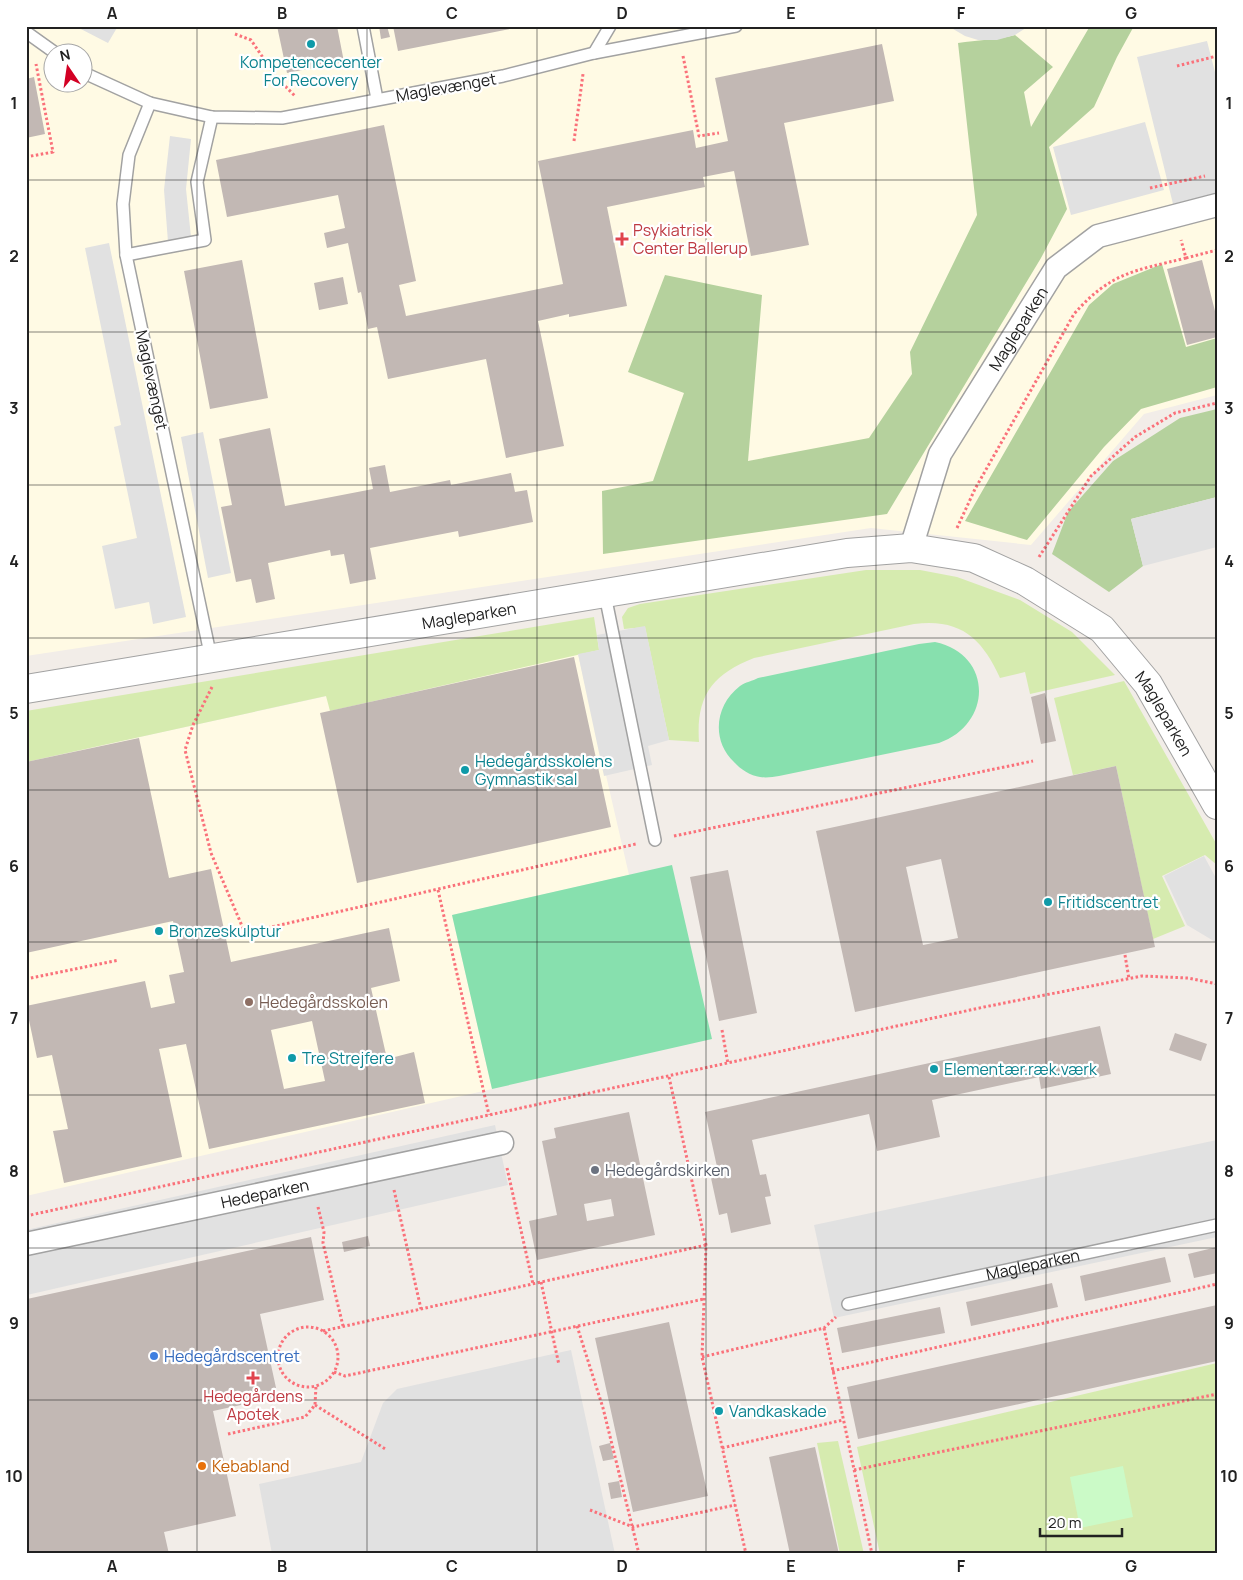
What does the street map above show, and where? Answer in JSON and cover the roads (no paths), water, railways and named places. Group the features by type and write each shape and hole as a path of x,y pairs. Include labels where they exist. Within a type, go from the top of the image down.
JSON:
{"street":[{"name":"Magleparken","path":"911,548 940,454 1056,268 1098,236 1217,205"},
{"name":"Magleparken","path":"26,689 604,595 847,553 911,548 974,558 1025,581 1102,629 1148,684 1217,805"},
{"name":"Hedeparken","path":"26,1244 502,1143"}],"lane":[{"path":"363,26 377,100"},
{"path":"594,53 610,26"},
{"name":"Maglevænget","path":"92,76 150,102 212,117 282,118 503,76 594,53 736,26"},
{"path":"26,32 42,43"},
{"name":"Maglevænget","path":"150,102 129,155 123,204 126,255 211,658"},
{"path":"126,255 205,240 197,182 212,117"},
{"path":"604,595 654,840"},
{"name":"Magleparken","path":"848,1304 1217,1225"}],"place":[{"name":"Kompetencecenter For Recovery","path":"311,44"},
{"name":"Psykiatrisk Center Ballerup","path":"622,239"},
{"name":"Hedegårdsskolens Gymnastik sal","path":"465,770"},
{"name":"Fritidscentret","path":"1048,902"},
{"name":"Bronzeskulptur","path":"159,931"},
{"name":"Hedegårdsskolen","path":"249,1002"},
{"name":"Tre Strejfere","path":"292,1058"},
{"name":"Elementær.ræk.værk","path":"934,1069"},
{"name":"Hedegårdskirken","path":"595,1170"},
{"name":"Hedegårdscentret","path":"154,1356"},
{"name":"Hedegårdens Apotek","path":"253,1378"},
{"name":"Vandkaskade","path":"719,1411"},
{"name":"Kebabland","path":"202,1466"}]}
